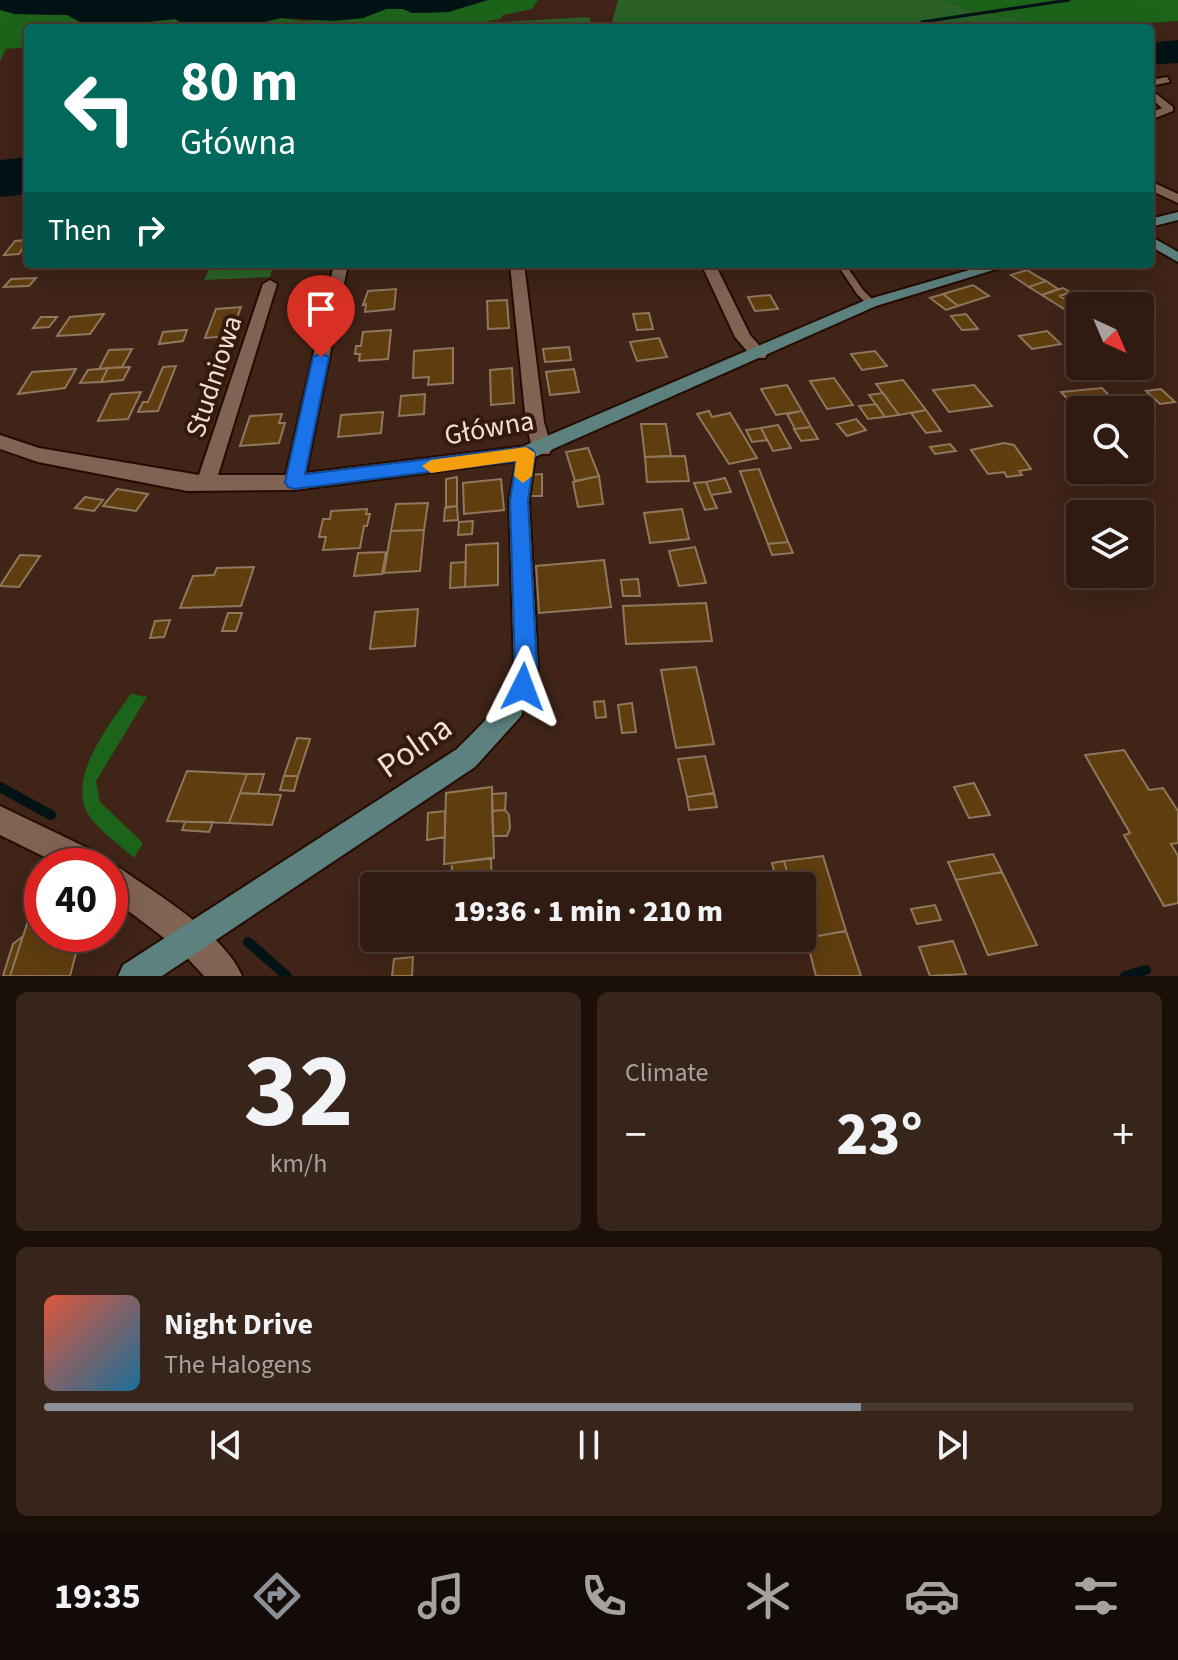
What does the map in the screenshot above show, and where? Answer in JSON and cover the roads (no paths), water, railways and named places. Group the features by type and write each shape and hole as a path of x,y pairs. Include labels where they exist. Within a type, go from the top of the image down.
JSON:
{"street":[{"path":"1154,82 1167,80"},
{"path":"1154,96 1169,109 1154,115"},
{"path":"1154,187 1178,199"},
{"path":"1154,220 1178,216"},
{"path":"1154,243 1178,258"},
{"path":"294,482 340,268"},
{"path":"517,268 535,422 534,451"},
{"name":"Główna","path":"0,442 38,455 187,483 294,482 534,451 871,303 992,268"},
{"path":"711,270 743,337 759,354"},
{"name":"Studniowa","path":"206,483 270,284"},
{"name":"Polna","path":"134,976 466,758 499,727 516,704 526,667 519,501 534,451"},
{"path":"0,820 57,848"},
{"path":"128,892 191,939 226,976"}],"lane":[{"path":"844,268 871,303"}],"waterway":[{"path":"922,22 1069,0"},
{"path":"0,787 51,815"},
{"path":"248,942 287,976"},
{"path":"1125,976 1146,970"}]}
